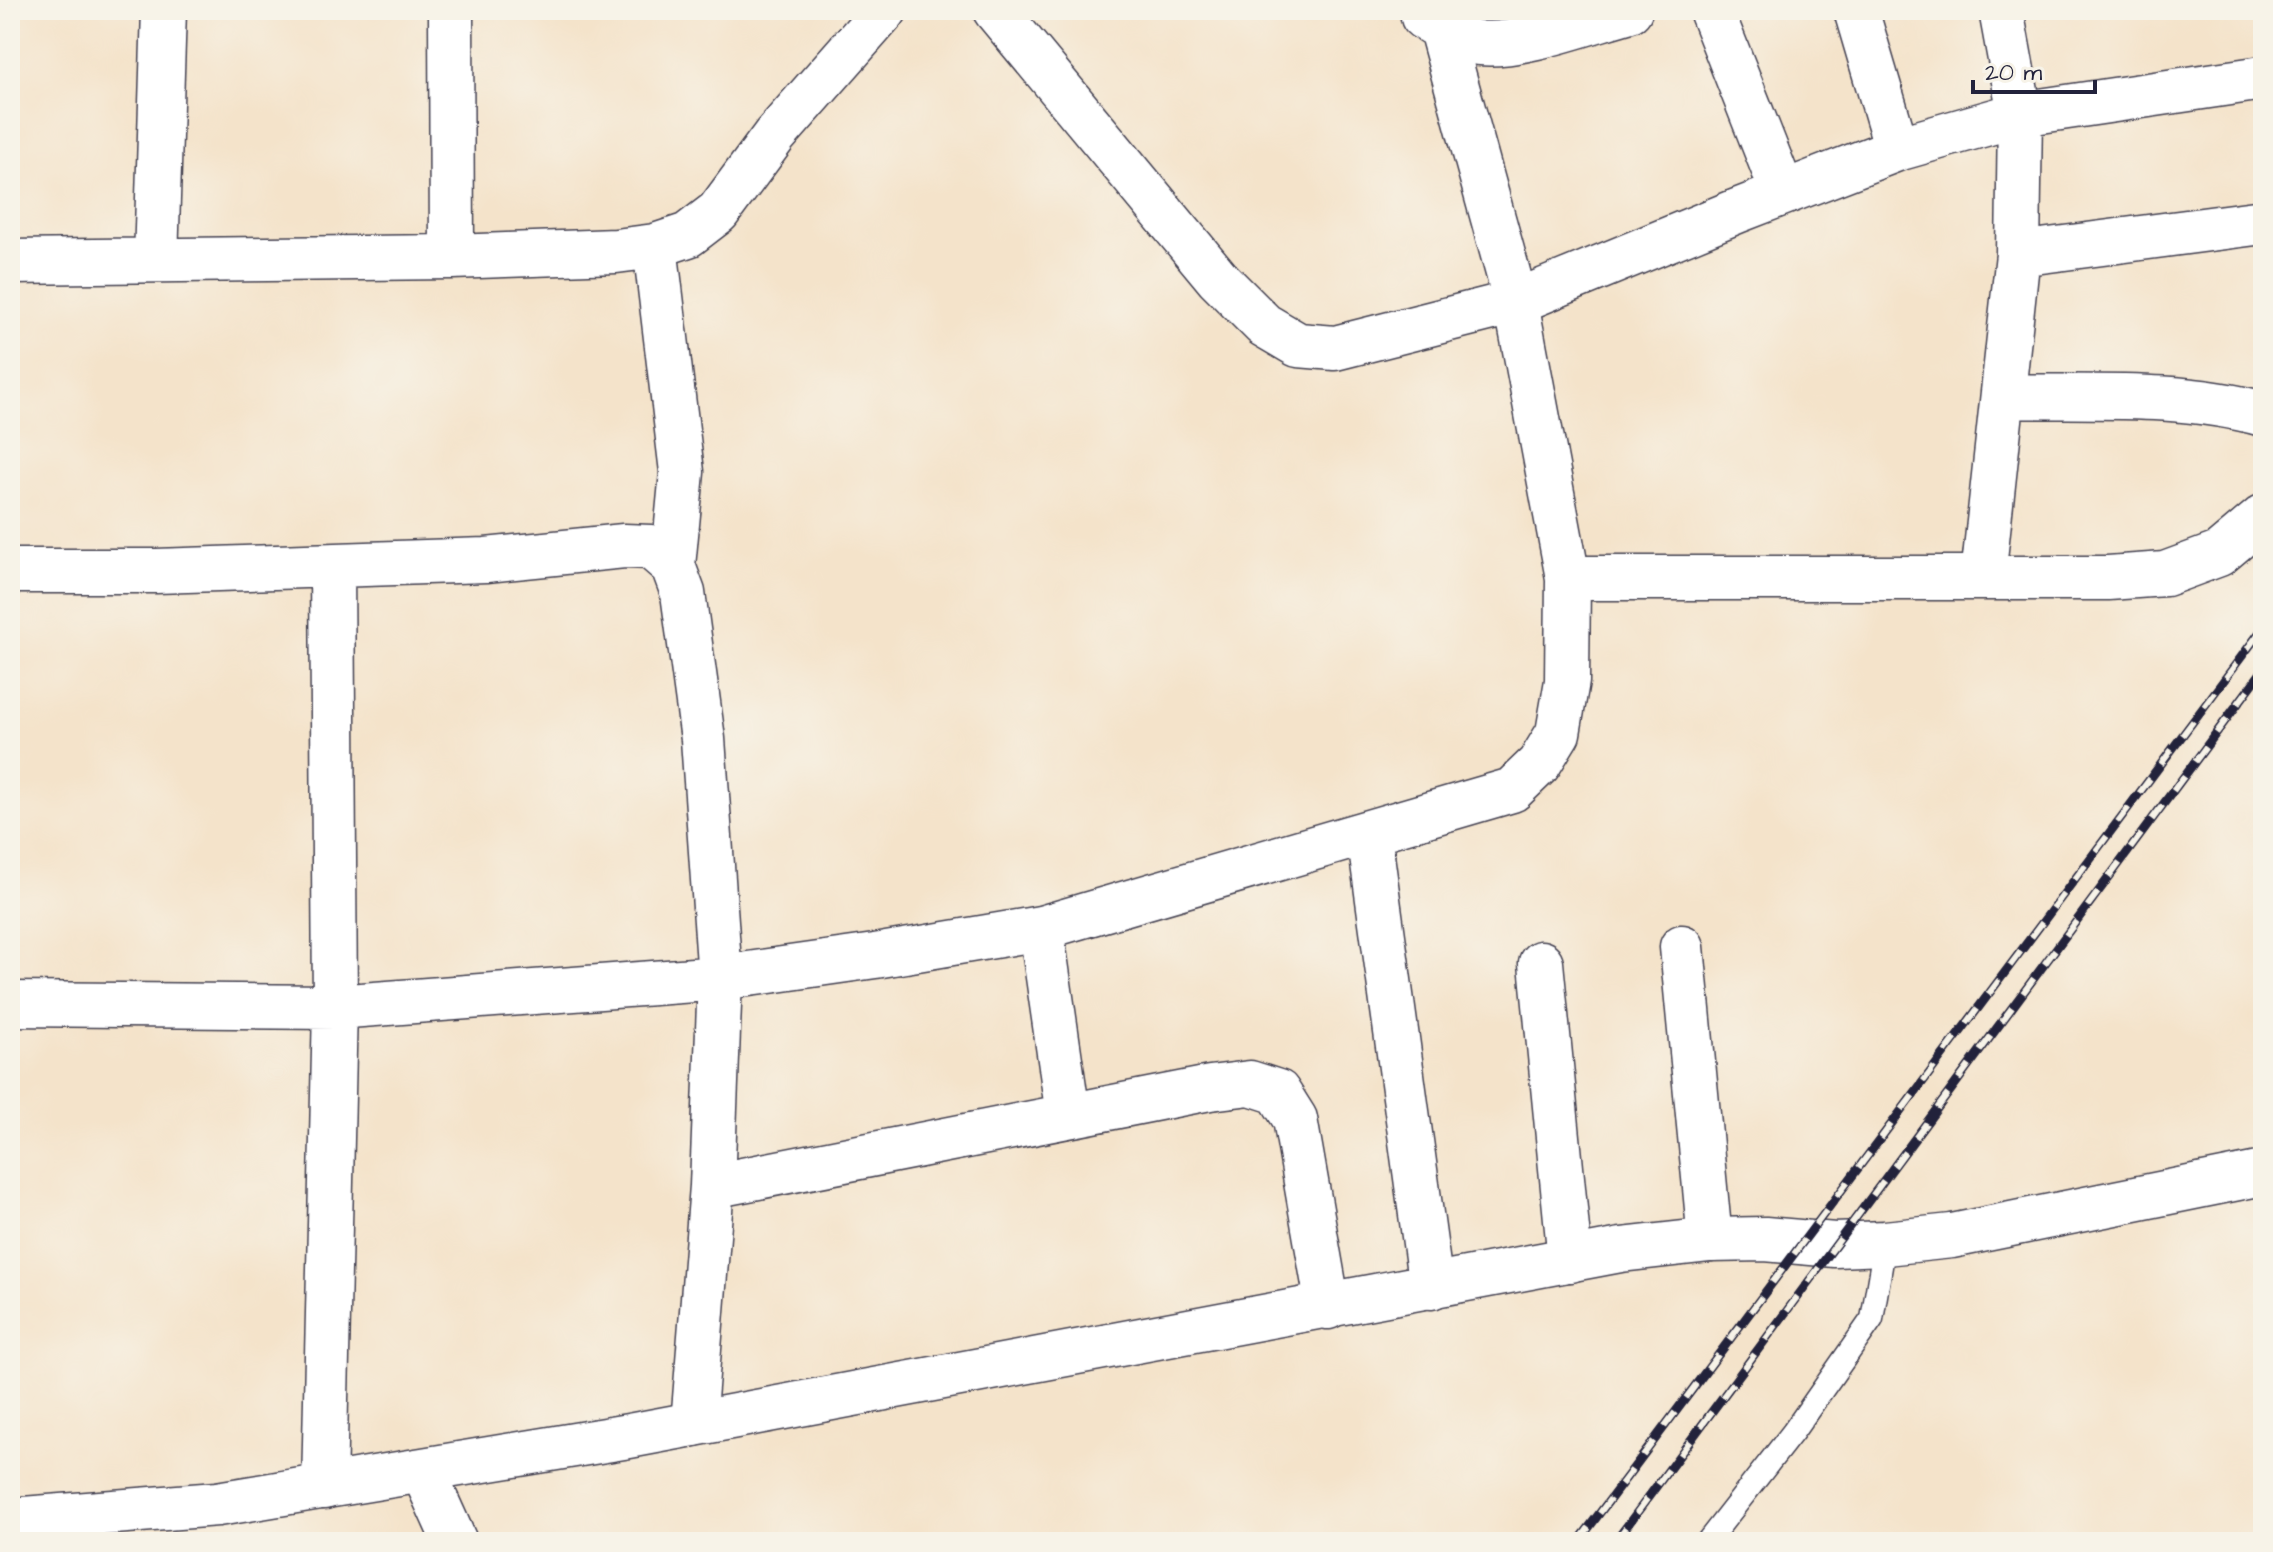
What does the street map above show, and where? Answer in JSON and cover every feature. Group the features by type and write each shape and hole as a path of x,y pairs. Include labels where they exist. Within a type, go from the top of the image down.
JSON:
{"street":[{"path":"156,260 164,10"},
{"path":"451,10 452,257"},
{"path":"10,262 452,257 616,251 655,246 688,235 718,212 775,135 885,10"},
{"path":"995,10 1218,279 1264,325 1298,345 1335,348 1516,302 1897,149 2020,114 2263,78"},
{"path":"1432,16 1479,43 1518,40 1630,10"},
{"path":"1711,10 1783,193"},
{"path":"1856,10 1897,149"},
{"path":"1983,577 2018,254 2020,114 2001,10"},
{"path":"10,1004 335,1007 720,978 875,956 1041,928 1512,790 1539,764 1558,733 1567,681 1568,578 1516,302 1432,16"},
{"path":"2018,254 2263,222"},
{"path":"655,246 682,472 673,566 683,593 703,739 720,978 712,1186 693,1424"},
{"path":"2003,396 2174,399 2225,403 2263,414"},
{"path":"1568,578 2108,578 2165,574 2219,554 2263,517"},
{"path":"10,571 156,571 486,560 624,546 651,547 673,566"},
{"path":"324,1487 335,1007 332,566"},
{"path":"1369,834 1431,1287"},
{"path":"1041,928 1068,1115"},
{"path":"1682,947 1710,1240"},
{"path":"1541,963 1570,1260"},
{"path":"712,1186 1068,1115 1250,1083 1278,1092 1295,1119 1328,1307"},
{"path":"10,1520 217,1504 423,1471 1328,1307 1621,1250 1710,1240 1765,1239 1835,1245 1952,1236 2263,1173"},
{"path":"423,1471 455,1542"}],"lane":[{"path":"1707,1542 1793,1432 1872,1319 1885,1243"}],"railway":[{"path":"1578,1542 2263,628"},
{"path":"1615,1542 2263,670"}]}
